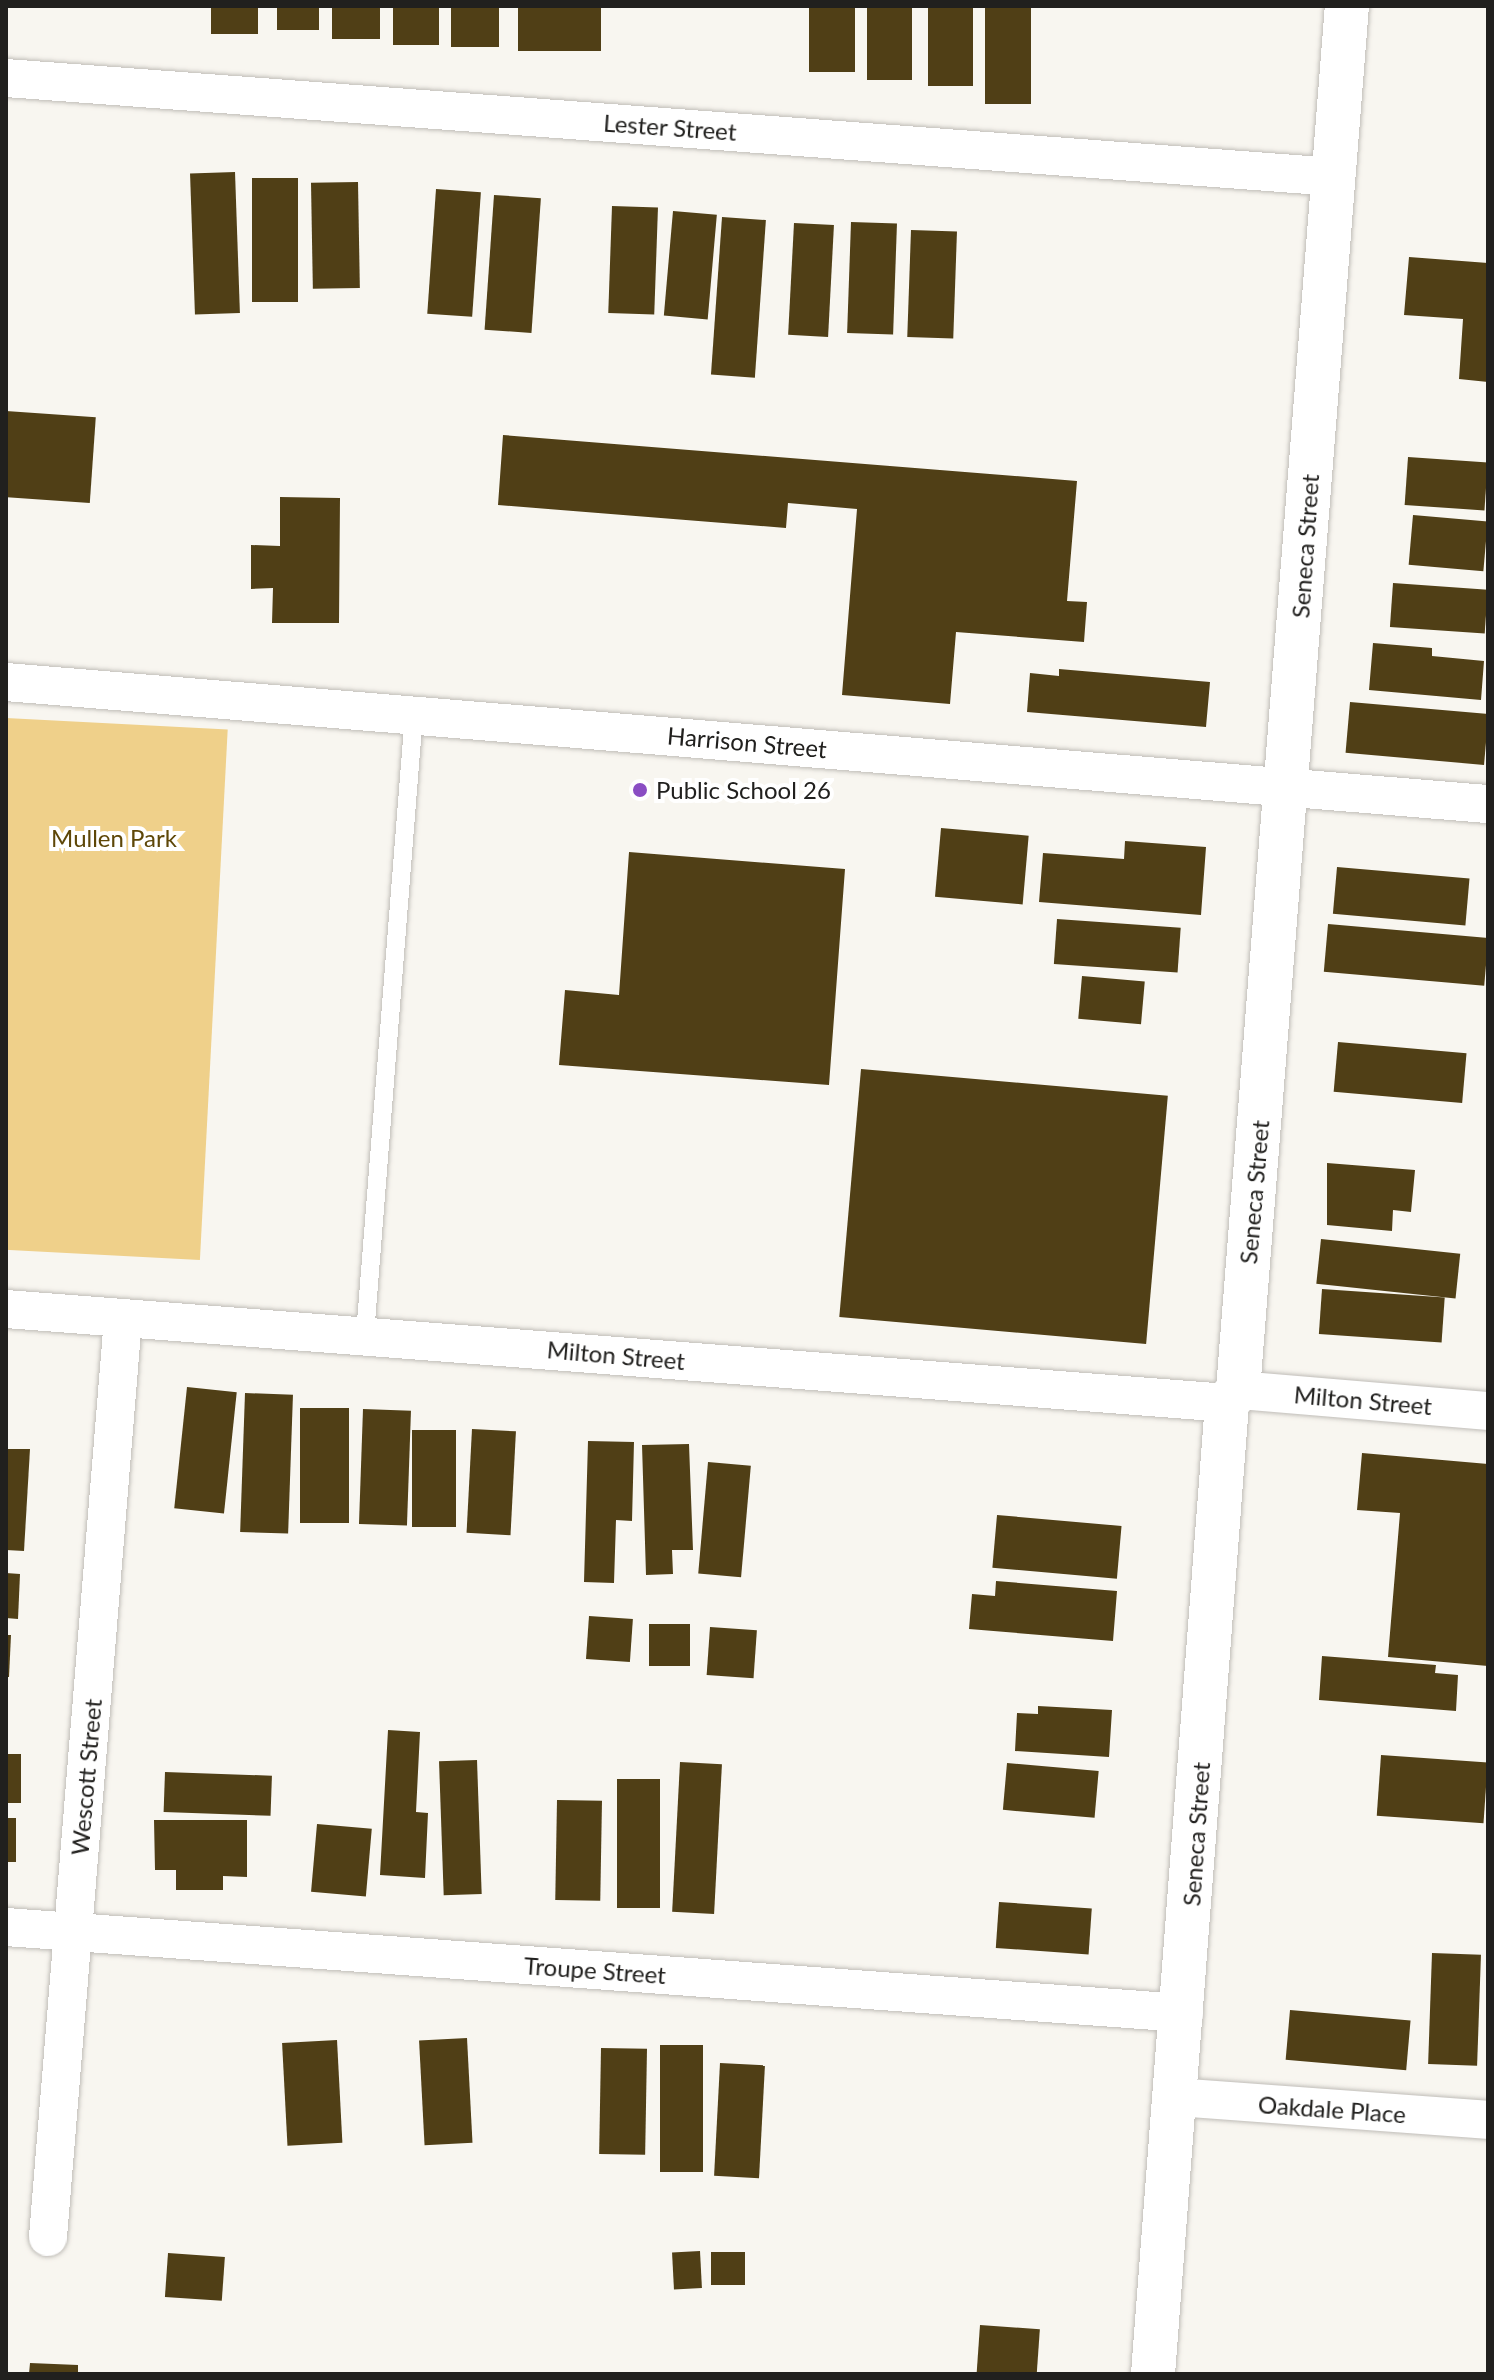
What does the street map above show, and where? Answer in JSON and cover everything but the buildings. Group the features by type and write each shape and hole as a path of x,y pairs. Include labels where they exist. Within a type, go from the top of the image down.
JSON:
{"main road":[{"name":"Seneca Street","path":"1153,2374 1232,1396 1286,787 1347,6"}],"street":[{"name":"Lester Street","path":"6,78 1334,177"},
{"name":"Harrison Street","path":"6,682 1488,804"},
{"name":"Milton Street","path":"6,1309 1232,1396 1488,1411"},
{"name":"Wescott Street","path":"48,2237 123,1318"},
{"name":"Troupe Street","path":"6,1927 1184,2013"},
{"name":"Oakdale Place","path":"1176,2097 1488,2120"}],"lane":[{"path":"365,1335 414,714"}],"green space":[{"name":"Mullen Park","path":"6,718 228,730 200,1260 6,1250"}],"place":[{"name":"Public School 26","path":"640,790"}]}
